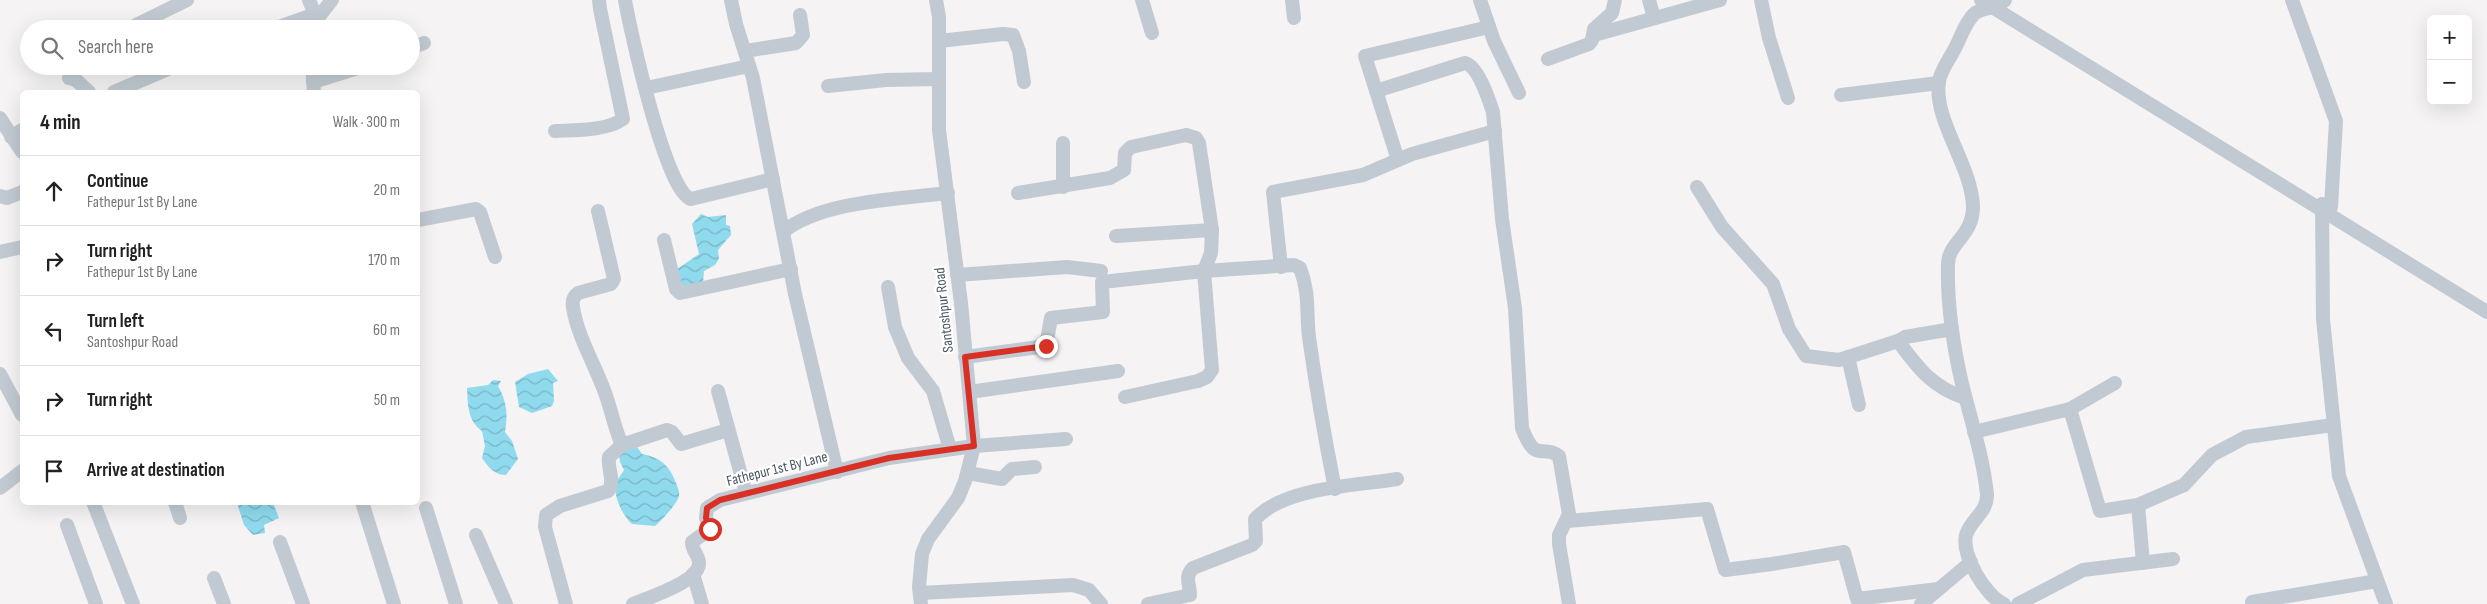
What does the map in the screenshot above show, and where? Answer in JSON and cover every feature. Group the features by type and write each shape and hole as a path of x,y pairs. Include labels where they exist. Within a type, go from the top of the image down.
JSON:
{"street":[{"path":"146,20 187,0"},
{"path":"309,0 315,20"},
{"path":"316,20 332,0"},
{"path":"555,131 584,130 611,125 623,120 600,10 600,0"},
{"path":"625,0 632,38 646,88 675,182 686,198 691,199 773,179"},
{"path":"731,0 749,66 790,269 836,472"},
{"name":"Santoshpur Road","path":"921,598 922,554 928,539 958,498 968,473 974,446 958,275 939,130 939,41 936,0"},
{"path":"1142,0 1152,33"},
{"path":"1292,0 1294,18"},
{"path":"1480,0 1502,59 1519,93"},
{"path":"1548,59 1589,44 1594,35 1594,29 1612,13 1615,0"},
{"path":"1649,0 1654,18"},
{"path":"1594,35 1654,18 1679,6 1720,0"},
{"path":"1761,0 1769,38 1788,98"},
{"path":"2292,0 2336,121 2325,206 2323,320 2339,476 2386,604"},
{"path":"2004,604 1986,590 1965,546 1966,534 1987,502 1986,486 1965,398 1952,329 1948,256 1970,226 1973,208 1965,169 1946,125 1939,82 1964,28 1975,13 1995,2 2437,276 2487,303"},
{"path":"745,51 796,43 802,35 800,15"},
{"path":"1398,160 1365,56 1489,27"},
{"path":"939,41 1003,34 1012,35 1019,51 1024,82"},
{"path":"1376,91 1453,65 1470,64 1489,100 1495,131 1502,219 1515,308 1522,428 1529,445 1535,450 1559,456 1569,514 1568,521 1559,535 1569,604"},
{"path":"646,88 749,66"},
{"path":"119,90 154,75"},
{"path":"314,87 343,75"},
{"path":"69,78 76,80 87,90"},
{"path":"828,86 886,80 938,79"},
{"path":"1841,95 1939,82"},
{"path":"0,118 17,133"},
{"path":"1281,267 1273,192 1363,175 1412,154 1495,131"},
{"path":"1018,193 1063,187 1110,178 1120,174 1126,166 1125,152 1131,147 1192,135 1199,143 1212,230 1211,253 1204,271 1212,370 1210,374 1198,381 1125,397"},
{"path":"1063,143 1063,187"},
{"path":"1697,187 1722,227 1773,284 1789,328 1806,356 1839,360 1905,337 1952,329"},
{"path":"783,232 794,222 845,205 948,192"},
{"path":"0,196 7,198 20,193"},
{"path":"2325,206 2487,312"},
{"path":"420,220 476,209 480,212 495,257"},
{"path":"598,211 614,279 611,284 578,293 572,303 611,408 615,428 622,445"},
{"path":"1116,236 1212,230"},
{"path":"664,240 676,289 680,293 790,269"},
{"path":"0,252 20,247"},
{"path":"965,357 1046,346 1051,318 1102,312 1102,282 1204,271 1294,266 1300,268 1308,302 1308,330 1335,489"},
{"path":"958,275 1067,267 1101,272"},
{"path":"888,287 897,333 908,358 933,391 950,449"},
{"path":"1898,341 1922,372 1935,385 1947,392 1965,398"},
{"path":"1848,357 1859,405"},
{"path":"969,392 1118,371"},
{"path":"0,374 20,411"},
{"path":"1974,432 2070,409 2115,383"},
{"path":"718,391 746,494"},
{"path":"2070,409 2100,512 2138,505 2184,485 2212,455 2246,438 2333,426"},
{"path":"566,604 545,527 546,515 560,506 608,491 612,481 609,457 622,445 667,430 672,432 681,444 728,430"},
{"name":"Fathepur 1st By Lane","path":"693,574 699,564 691,546 692,542 710,529 706,518 707,508 720,500 889,458 974,446 1066,439"},
{"path":"968,473 1002,479 1012,470 1035,467"},
{"path":"1,486 20,472"},
{"path":"1148,604 1192,600 1187,577 1188,572 1193,568 1252,546 1256,541 1254,523 1260,514 1290,497 1397,479"},
{"path":"94,505 133,604"},
{"path":"176,505 180,518"},
{"path":"363,505 394,604"},
{"path":"2138,505 2143,563"},
{"path":"426,508 456,604"},
{"path":"1568,521 1707,509 1725,570 1844,552 1857,599 1938,589"},
{"path":"68,525 96,604"},
{"path":"476,535 506,604"},
{"path":"280,542 303,604"},
{"path":"2018,604 2083,570 2173,559"},
{"path":"1922,604 1971,562"},
{"path":"633,604 677,586 693,574 702,604"},
{"path":"214,578 224,604"},
{"path":"2252,602 2377,581"},
{"path":"921,598 1074,585 1089,590 1101,604"}],"water":[{"path":"701,214 708,217 726,215 726,225 730,226 731,235 718,250 719,259 715,265 704,271 703,283 696,288 679,285 677,269 699,254 692,224"},
{"path":"548,369 558,381 553,383 554,401 552,406 532,413 519,407 515,382 528,374"},
{"path":"493,380 501,381 498,386 506,408 505,432 512,441 518,459 506,475 492,470 482,458 485,446 482,431 473,422 468,406 467,388 488,385"},
{"path":"637,447 642,454 654,457 664,463 674,477 679,490 676,502 655,526 632,524 625,516 617,500 615,489 624,470 620,462 619,453"},
{"path":"238,505 274,505 279,518 264,525 265,533 253,535 244,525"}],"route":[{"path":"710,529 706,518 707,508 720,500 889,458 974,446 965,357 1046,346"}]}
